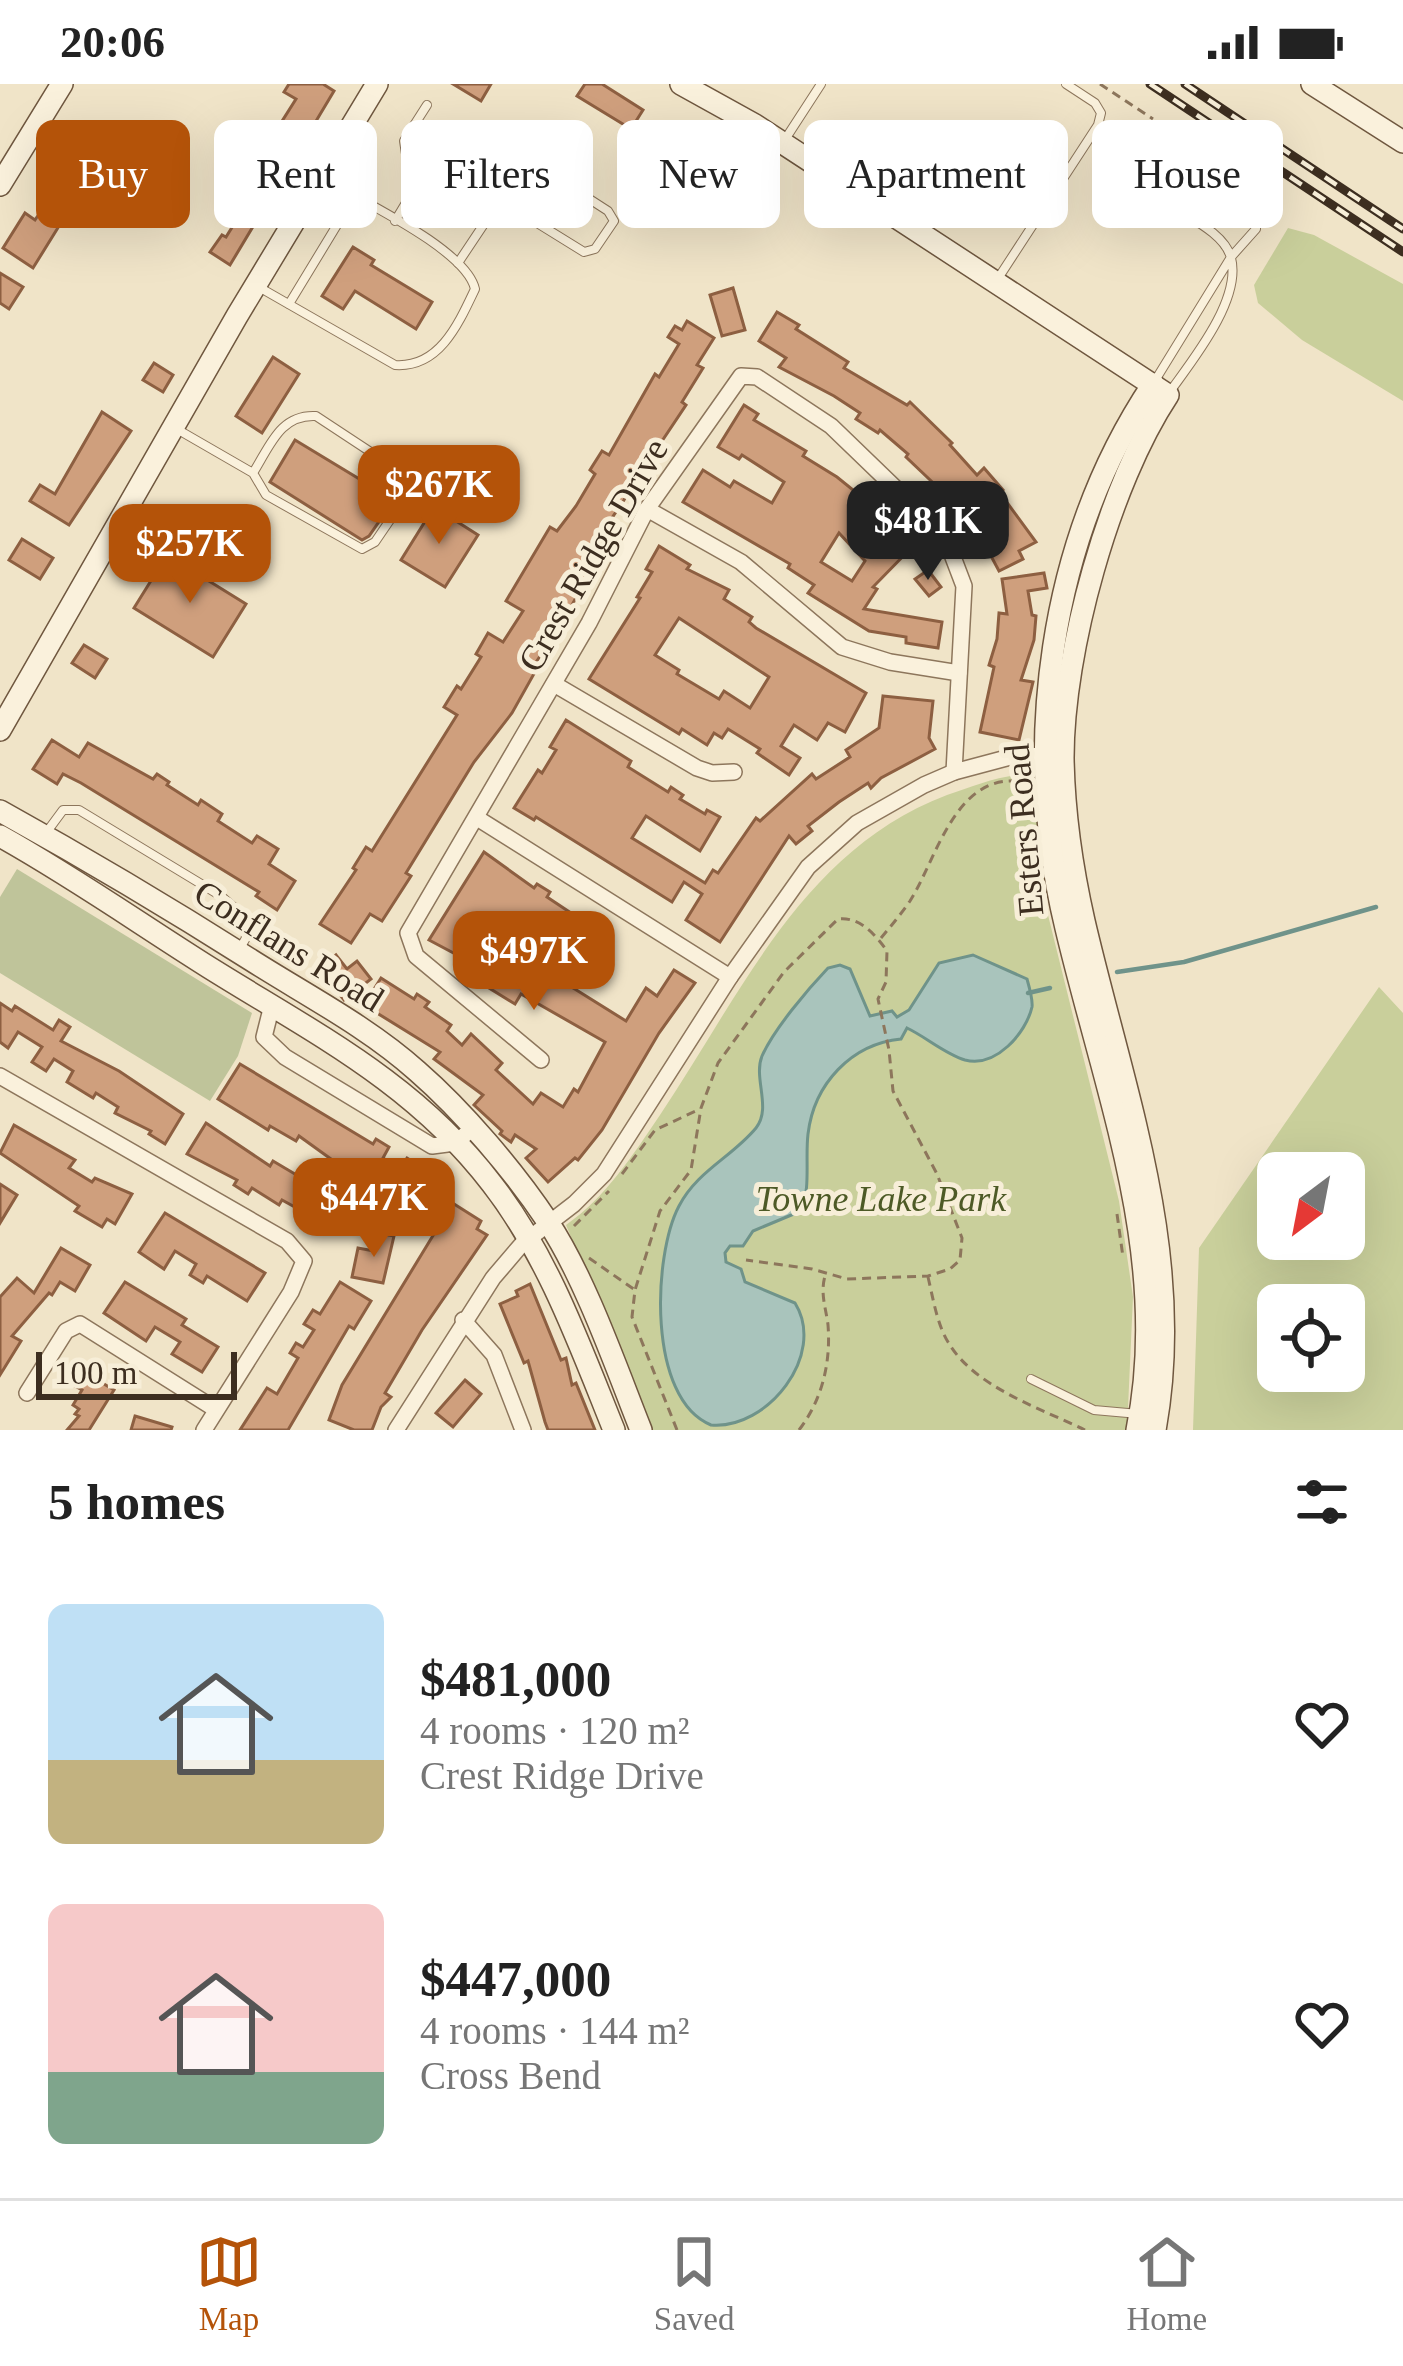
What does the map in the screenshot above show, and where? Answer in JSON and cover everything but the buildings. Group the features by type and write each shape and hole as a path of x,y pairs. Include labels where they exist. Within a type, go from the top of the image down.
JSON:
{"street":[{"path":"0,185 7,158 62,84"},
{"path":"356,120 377,84"},
{"path":"681,84 783,143 1161,389"},
{"path":"1312,84 1403,142"},
{"path":"0,730 291,228"},
{"name":"Crest Ridge Drive","path":"542,1060 416,956 408,933 554,684 647,508 741,376 757,377 831,426 945,536 964,586 954,772"},
{"name":"Esters Road","path":"1148,1423 1149,1302 1144,1256 1054,863 1053,755 1060,609 1078,539 1127,423 1161,389"},
{"path":"647,508 741,562 842,647 903,665 959,673"},
{"path":"554,684 697,768 734,772"},
{"path":"396,1430 493,1278 529,1239 604,1174 730,977 823,851 884,805 954,772 1015,756 1053,755"},
{"name":"Conflans Road","path":"0,812 238,952 415,1069 529,1239 614,1430"},
{"path":"477,818 730,977"},
{"name":"Conflans Road","path":"0,836 367,1063 434,1119 506,1166 549,1223 613,1358 641,1430"},
{"path":"0,854 24,849"},
{"path":"272,1005 264,1037 272,1048 432,1146 464,1136"},
{"path":"2,1081 287,1240 304,1261 291,1292 204,1430"},
{"path":"463,1320 494,1355 523,1430"},
{"path":"27,1393 67,1331 80,1324 215,1409"}],"lane":[{"path":"783,143 821,84"},
{"path":"996,282 1099,125 1102,112 1066,84"},
{"path":"394,220 419,181 417,162 406,154 404,141 427,105"},
{"name":"Esters Road","path":"1161,389 1212,333 1230,285 1231,257 1216,236 1121,173 1111,154 1115,136 1130,125 1152,128 1245,189 1258,206 1256,229 1231,257 1161,389"},
{"path":"524,164 543,169 608,211 614,220 595,249 584,252 500,200 524,164"},
{"path":"256,285 395,365 418,366 439,350 475,289 473,280 458,263 377,210"},
{"path":"289,304 335,228"},
{"path":"458,263 481,228"},
{"path":"174,427 253,473 266,494 362,549 375,542 409,492 407,476 316,416 298,415 284,423 253,473"},
{"path":"44,836 63,810 79,809 221,896 244,916 246,938 238,952"},
{"path":"1030,1379 1094,1410 1148,1423"}],"path":[{"path":"1100,84 1152,118"},
{"path":"1102,112 1118,96"},
{"path":"880,939 910,901 941,838 972,795 1001,780 1015,781 1025,788 1031,802"},
{"path":"677,1430 632,1317 635,1290 660,1211 691,1170 701,1108 718,1064 770,989 838,919 847,917 880,939 887,951 890,966 878,999 890,1050 893,1091 937,1174 962,1238 960,1260 950,1270 928,1276 847,1279 746,1260"},
{"path":"574,1237 569,1230 593,1211 655,1130 701,1108"},
{"path":"1116,1207 1125,1270"},
{"path":"584,1253 635,1290"},
{"path":"800,1430 824,1380 828,1326 822,1286 826,1274"},
{"path":"928,1276 948,1342 965,1362 981,1376 1084,1430"}],"green space":[{"path":"1288,228 1314,235 1403,284 1403,401 1302,340 1258,303 1254,285"},
{"name":"Towne Lake Park","path":"1017,775 1034,792 1048,915 1119,1201 1133,1297 1127,1430 651,1430 566,1225 594,1202 629,1160 749,975 814,888 896,820 947,795"},
{"path":"17,869 252,1013 238,1056 210,1101 0,973 0,897"},
{"path":"1379,987 1403,1013 1403,1430 1193,1430 1199,1248 1257,1164 1257,1260 1365,1260 1365,1152 1265,1152"}],"water":[{"path":"973,955 1027,979 1032,1007 1023,1027 998,1054 977,1061 958,1057 907,1028 901,1039 851,1058 827,1083 812,1116 801,1211 753,1231 743,1246 730,1246 725,1253 726,1262 741,1269 745,1282 795,1303 803,1323 797,1366 771,1402 732,1423 711,1425 690,1410 675,1387 666,1357 661,1324 664,1257 670,1228 686,1194 760,1120 760,1065 767,1045 828,968 850,969 870,1016 892,1011 897,1017 909,1010 939,963"}],"waterway":[{"path":"1117,972 1184,962 1376,907"},
{"path":"1028,993 1050,988"}],"railway":[{"path":"1150,84 1403,252"},
{"path":"1185,84 1403,229"}]}
